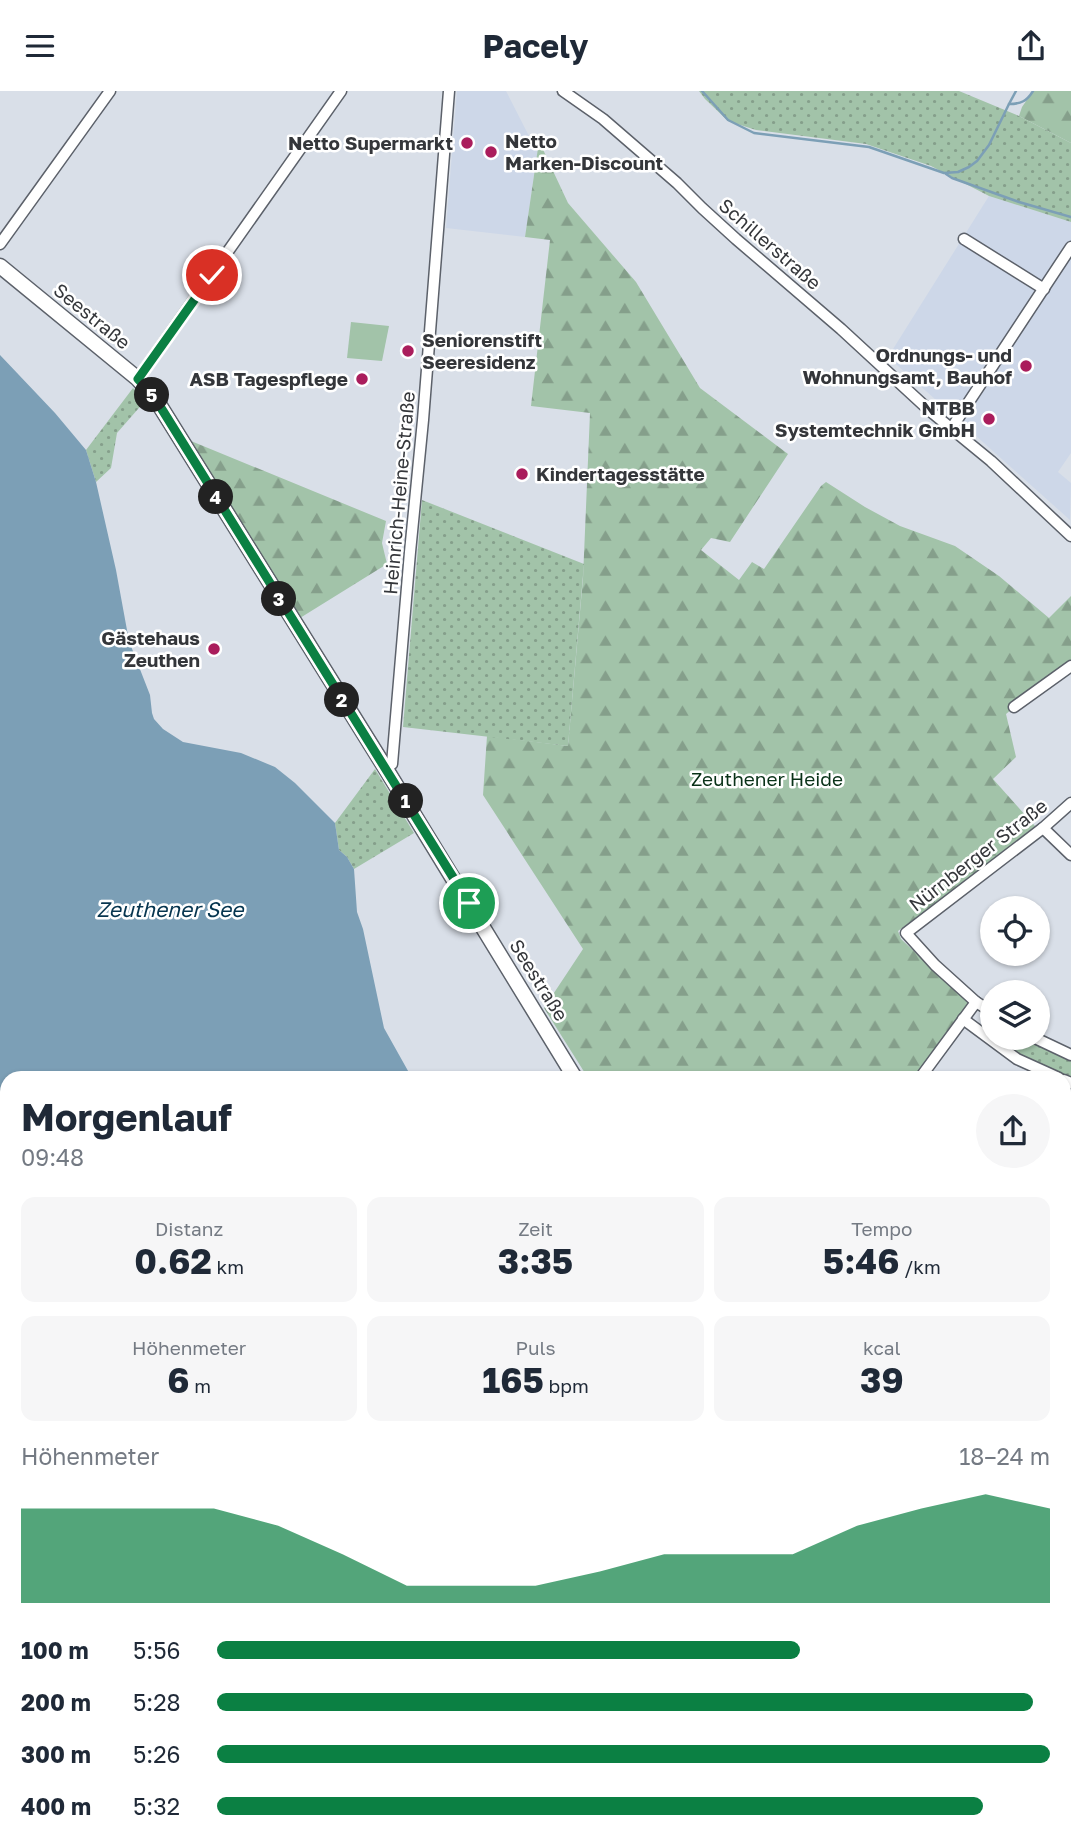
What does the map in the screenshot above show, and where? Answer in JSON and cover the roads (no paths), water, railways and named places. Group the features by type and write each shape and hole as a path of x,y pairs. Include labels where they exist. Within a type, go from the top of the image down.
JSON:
{"main road":[{"name":"Seestraße","path":"0,266 138,379 152,394 572,1071"}],"street":[{"path":"0,244 110,91"},
{"path":"138,379 341,91"},
{"name":"Heinrich-Heine-Straße","path":"386,769 392,764 394,745 439,240 449,91"},
{"name":"Schillerstraße","path":"563,91 603,119 677,183 736,239 1071,535"},
{"path":"964,239 1044,289"},
{"path":"951,429 1071,247"},
{"path":"1014,707 1071,666"},
{"name":"Nürnberger Straße","path":"976,1002 935,965 906,933 1043,828 1071,803"},
{"path":"1043,828 1071,855"},
{"path":"924,1071 976,1002 980,1004"},
{"path":"963,1019 1017,1059 1044,1071"},
{"path":"1050,1045 1071,1055"}],"water":[{"name":"Zeuthener See","path":"0,355 86,450 116,570 129,641 150,695 154,719 163,729 183,742 241,753 275,767 335,823 339,850 354,869 357,912 384,1028 408,1071 0,1071"}],"waterway":[{"path":"702,91 728,120 754,133 869,147 944,173 958,172 977,161 989,145 1009,104 1023,101 1033,91"},
{"path":"1009,104 1016,91"},
{"path":"946,174 1019,202 1071,217"}],"place":[{"name":"Netto Supermarkt","path":"467,143"},
{"name":"Netto Marken-Discount","path":"491,152"},
{"name":"Seniorenstift Seeresidenz","path":"408,351"},
{"name":"Ordnungs- und Wohnungsamt, Bauhof","path":"1026,366"},
{"name":"ASB Tagespflege","path":"362,379"},
{"name":"NTBB Systemtechnik GmbH","path":"989,419"},
{"name":"Kindertagesstätte","path":"522,474"},
{"name":"Gästehaus Zeuthen","path":"214,649"}],"park label":[{"name":"Zeuthener Heide","path":"767,779"}]}
